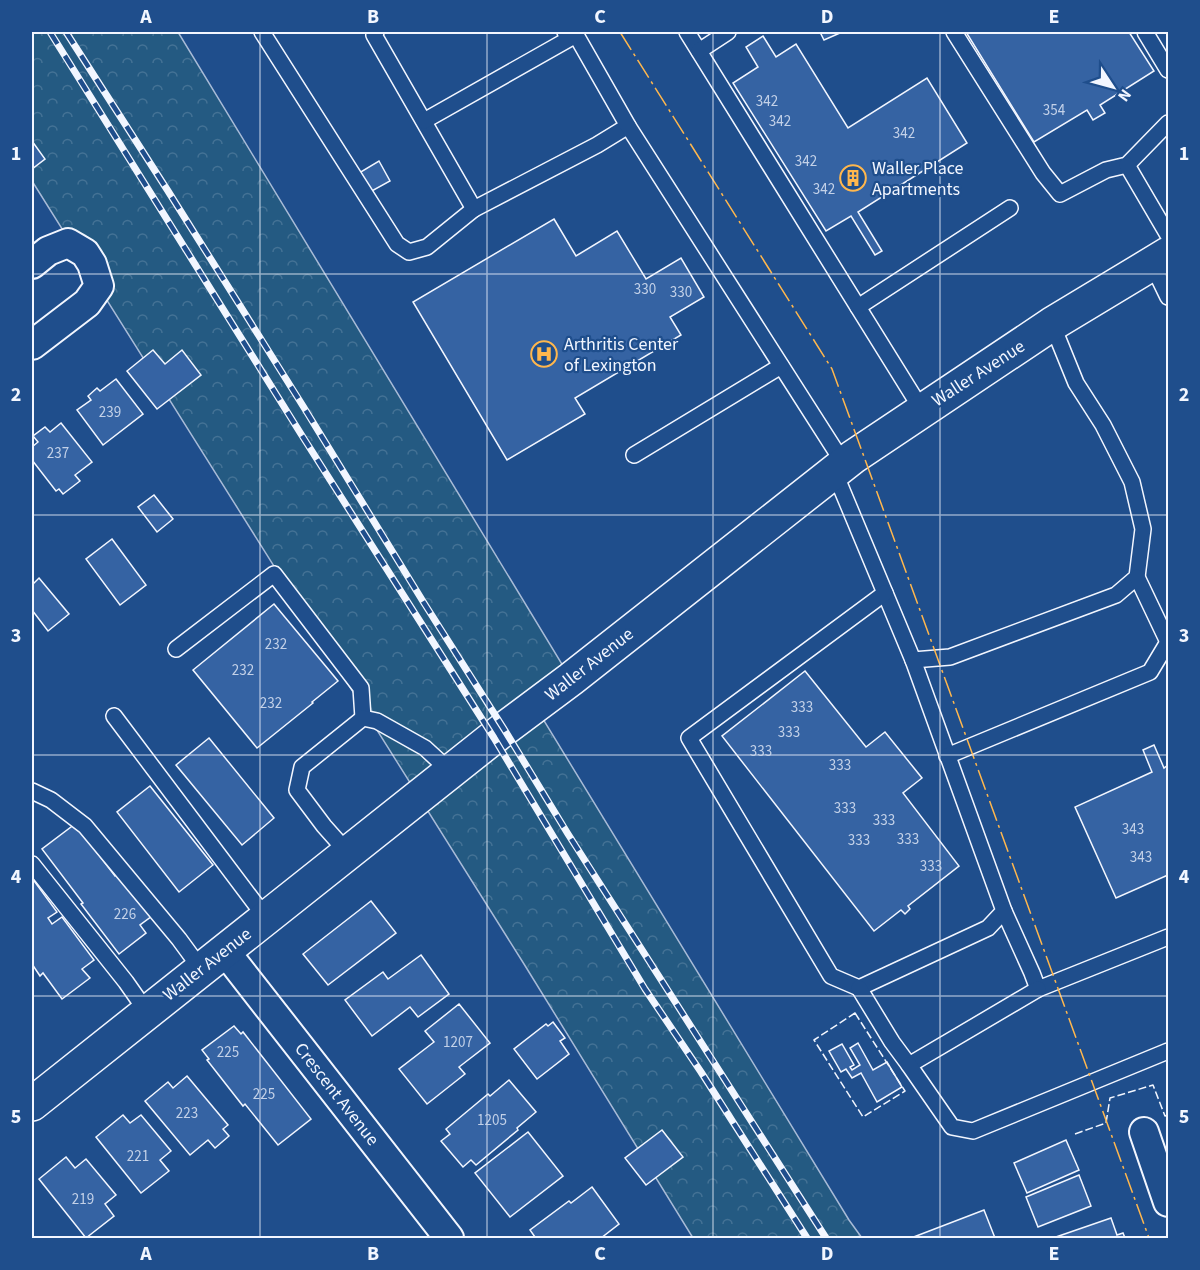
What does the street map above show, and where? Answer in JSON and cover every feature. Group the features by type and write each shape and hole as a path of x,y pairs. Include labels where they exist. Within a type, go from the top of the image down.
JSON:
{"main road":[{"name":"Waller Avenue","path":"32,1104 839,467 1052,324 1160,259"}],"street":[{"path":"32,264 48,251 68,243 85,253 92,264 99,286 87,303 32,345"},
{"name":"Crescent Avenue","path":"212,960 449,1239"},
{"path":"1144,1132 1168,1202"}],"lane":[{"path":"262,32 397,244 410,252 426,247 474,208 597,145 628,126"},
{"path":"376,32 374,35 474,208"},
{"path":"687,32 922,410"},
{"path":"699,51 728,32"},
{"path":"954,32 1043,173 1060,194 1106,170 1127,165 1168,123"},
{"path":"1145,32 1168,70"},
{"path":"424,122 571,33 781,366 839,467 885,593 913,660 1004,911 1038,989"},
{"path":"1127,165 1168,235"},
{"path":"858,307 1010,208"},
{"path":"1160,259 1168,297"},
{"path":"947,756 1150,672 1168,642 1137,577 1143,529 1132,482 1103,425 1076,383 1052,324"},
{"path":"634,455 781,366"},
{"path":"176,649 274,574 361,688 363,718"},
{"path":"913,660 950,657 1116,594 1137,577"},
{"path":"885,593 689,738 831,976 859,988 892,1042 952,1127 973,1131 1168,1051"},
{"path":"114,716 266,918"},
{"path":"348,853 297,790 302,767 363,718 377,720 425,748 451,772"},
{"path":"32,791 51,800 86,826 179,939 212,960"},
{"path":"32,864 126,982 147,1012"},
{"path":"859,988 988,928 1004,911"},
{"path":"909,1065 1038,989 1168,937"}],"green space":[{"path":"32,32 178,32 571,679 535,706 862,1238 693,1238 524,964 32,181"}],"building":[{"path":"820,32 839,32 840,33 824,40"},
{"path":"966,32 1129,32 1154,71 1100,105 1105,113 1093,120 1087,110 1034,142"},
{"name":"Waller Place Apartments","path":"763,36 776,57 796,44 848,128 927,78 967,143 858,212 882,251 875,255 851,216 826,231 733,83 758,67 746,47"},
{"path":"32,141 45,159 32,169"},
{"path":"379,161 390,181 370,192 359,173"},
{"path":"554,219 576,256 617,231 646,279 681,258 704,297 670,317 681,335 575,398 585,414 507,460 413,302"},
{"path":"153,350 165,364 182,350 201,375 157,409 127,371"},
{"path":"116,379 143,414 103,445 77,410 91,400 88,396 97,388 100,391"},
{"path":"61,423 92,462 75,475 80,481 63,494 59,489 56,491 32,460 32,447 38,442 33,436 45,427 50,432"},
{"path":"154,495 173,519 157,532 138,507"},
{"path":"112,539 146,585 120,605 86,559"},
{"path":"39,578 69,614 48,631 32,610 32,585"},
{"path":"274,604 338,681 257,748 193,670"},
{"path":"805,671 866,747 885,732 922,778 903,793 959,866 908,906 910,909 905,914 901,910 874,931 722,736"},
{"path":"209,738 274,818 242,845 176,765"},
{"path":"1154,745 1164,768 1168,765 1168,875 1116,898 1075,807 1152,772 1143,750"},
{"path":"150,786 213,865 179,892 117,812"},
{"path":"75,824 115,876 119,873 152,916 140,925 146,933 119,954 42,849"},
{"path":"32,878 57,912 48,918 52,924 62,917 94,960 82,969 90,978 62,999 43,973 40,976 32,964"},
{"path":"371,901 396,933 328,985 303,954"},
{"path":"421,955 449,994 418,1017 410,1007 372,1036 345,1000 383,972 388,979"},
{"path":"459,1004 490,1043 459,1067 465,1074 427,1104 399,1069 434,1042 425,1031"},
{"path":"553,1022 565,1038 560,1041 569,1054 537,1079 514,1049 546,1024 548,1026"},
{"path":"234,1026 241,1034 243,1032 311,1119 278,1145 245,1104 243,1106 207,1060 209,1059 202,1050"},
{"path":"858,1043 873,1070 887,1062 902,1087 877,1102 861,1073 852,1078 846,1069 841,1072 829,1051 842,1044 854,1065 850,1067 852,1070 860,1065 850,1048"},
{"path":"187,1076 228,1125 223,1129 229,1136 215,1148 208,1140 190,1155 145,1101 168,1082 173,1088"},
{"path":"509,1080 536,1112 476,1165 471,1160 463,1167 441,1141 450,1134 446,1129 488,1094 490,1096"},
{"path":"123,1115 130,1123 141,1115 171,1151 160,1160 169,1171 141,1193 96,1137"},
{"path":"662,1130 683,1157 646,1185 625,1158"},
{"path":"528,1132 563,1176 510,1217 475,1173"},
{"path":"1066,1140 1079,1170 1027,1193 1014,1163"},
{"path":"66,1157 75,1168 86,1159 116,1195 105,1204 114,1216 86,1238 39,1179"},
{"path":"1079,1175 1091,1206 1038,1227 1026,1197"},
{"path":"592,1187 619,1224 601,1238 533,1238 535,1237 530,1230"},
{"path":"984,1210 995,1238 911,1238"},
{"path":"1111,1218 1117,1235 1123,1233 1125,1238 1053,1238"}],"railway":[{"path":"50,32 494,738 645,989 807,1238"},
{"path":"66,32 303,406 568,834 826,1238"}],"fence":[{"path":"855,1013 905,1091 863,1117 814,1040 855,1013"},
{"path":"1075,1134 1106,1123 1110,1098 1153,1085 1165,1116 1168,1115"}],"power":[{"path":"620,32 832,369 1149,1238"}],"place":[{"name":"Waller Place Apartments","path":"853,178"},
{"name":"Arthritis Center of Lexington","path":"544,354"}]}
